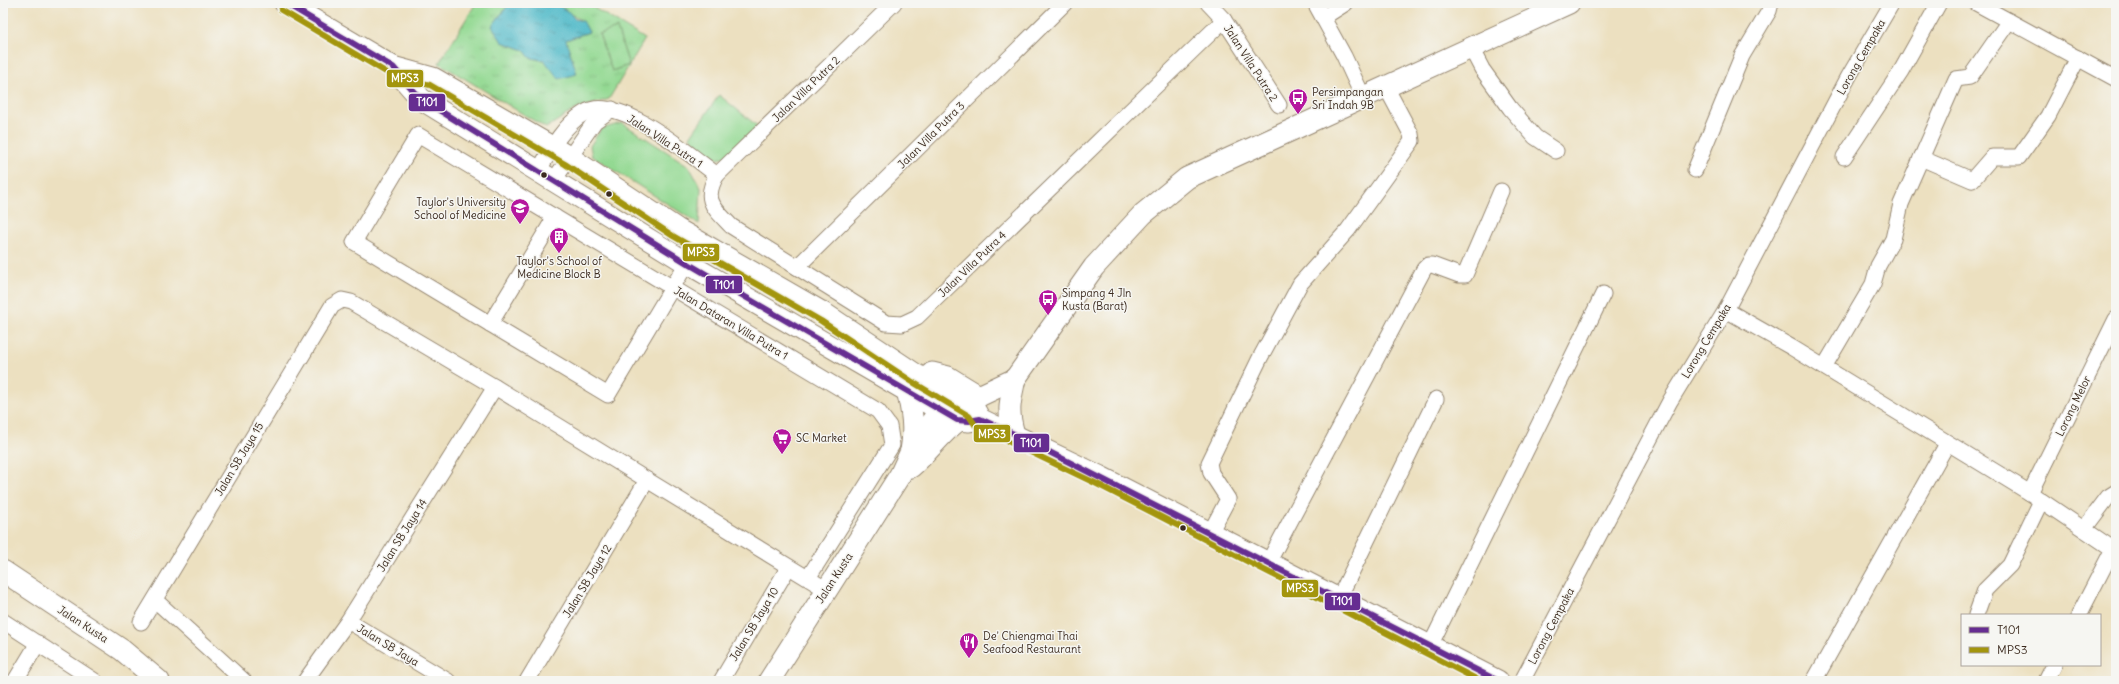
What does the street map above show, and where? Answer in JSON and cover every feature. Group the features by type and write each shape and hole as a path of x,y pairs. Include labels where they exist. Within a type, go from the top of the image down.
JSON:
{"main road":[{"path":"285,3 393,67 434,78 561,153 677,229 824,314 911,382 914,436 911,451"},
{"path":"1014,434 1008,410 1013,385 1094,267 1149,209 1187,178 1569,3"},
{"path":"393,67 421,99 687,263 826,344 911,382 966,409 1495,680"},
{"path":"824,314 816,317 814,320 826,344"},
{"path":"911,382 935,373 948,377 966,409"},
{"path":"966,409 1013,385"},
{"name":"Jalan Kusta","path":"769,681 900,476 911,451 966,409"},
{"name":"Jalan Kusta","path":"900,476 923,457 966,409"},
{"name":"Jalan Kusta","path":"3,571 122,650 159,681"}],"street":[{"name":"Jalan Villa Putra 2","path":"717,175 894,3"},
{"name":"Jalan Villa Putra 3","path":"797,267 1065,3"},
{"name":"Jalan Villa Putra 2","path":"1208,3 1224,20 1279,105"},
{"path":"1315,3 1324,17 1363,97"},
{"path":"1324,17 1346,3"},
{"path":"1695,170 1742,56 1769,11 1771,3"},
{"name":"Lorong Cempaka","path":"1522,681 1670,401 1726,310 1849,76 1892,3"},
{"path":"1844,157 1901,70 1939,3"},
{"path":"1976,3 2116,79"},
{"name":"Jalan Villa Putra 4","path":"717,175 710,187 710,196 714,208 731,226 886,323 902,324 917,317 1224,20"},
{"path":"1824,367 1873,284 1878,266 1894,239 1901,204 1956,79 1970,76 2009,21"},
{"path":"1471,48 1482,69 1510,108 1535,137 1556,151"},
{"path":"1921,158 1972,180 1992,156 2019,158 2048,116 2078,58"},
{"path":"1210,533 1228,499 1210,473 1210,463 1260,358 1300,284 1348,230 1412,141 1411,134 1386,86"},
{"name":"Jalan Villa Putra 1","path":"546,175 561,153 568,125 585,112 601,108 612,109 634,117 717,175"},
{"name":"Jalan Dataran Villa Putra 1","path":"490,324 354,242 418,135 878,411 889,426 892,445 808,578"},
{"path":"1268,563 1424,269 1428,265 1432,265 1459,276 1465,275 1501,191"},
{"path":"555,218 490,324 608,395 687,263"},
{"path":"1430,646 1603,294"},
{"name":"Jalan SB Jaya 15","path":"141,622 332,306 342,300 351,302 495,387"},
{"path":"1726,310 1824,367 1947,444 2036,497 2114,550 2080,614"},
{"name":"Lorong Melor","path":"1976,614 1985,590 2010,565 2036,497 2116,319"},
{"path":"495,387 648,480 788,568 827,590"},
{"name":"Jalan SB Jaya 14","path":"306,681 348,621 495,387"},
{"path":"1338,600 1436,399"},
{"path":"1814,681 1947,444"},
{"name":"Jalan SB Jaya 12","path":"528,681 648,480"},
{"path":"2084,529 2108,497 2116,492"},
{"path":"832,540 851,552"},
{"name":"Jalan SB Jaya 10","path":"721,681 788,568"},
{"path":"155,600 244,681"},
{"path":"3,621 95,681"},
{"name":"Jalan SB Jaya","path":"348,621 448,681"},
{"path":"14,681 38,643"},
{"path":"2046,681 2054,666"}],"green space":[{"path":"476,3 510,3 492,26 502,42 524,50 530,58 544,60 577,74 566,40 589,32 583,21 550,3 586,3 645,39 609,99 574,110 546,128 439,63","holes":["617,28 629,65 612,71 599,34"]},
{"path":"617,28 629,65 612,71 599,34"},
{"path":"719,95 760,128 734,154 718,159 703,150 690,137"},
{"path":"622,123 689,166 701,188 699,224 592,156 590,146 601,129"}],"water":[{"path":"510,3 555,4 568,11 575,19 583,21 589,32 566,40 577,74 559,79 544,60 530,58 524,50 502,42 492,26"}],"transit line":[{"name":"T101","path":"285,3 393,67 421,99 687,263 957,420 969,421 980,419 1014,434 1498,681"},
{"name":"MPS3","path":"281,10 389,74 430,85 565,164 673,236 821,321 911,381 969,416 976,426 1095,483 1480,681"}],"place":[{"name":"Persimpangan Sri Indah 9B","path":"1298,115"},
{"name":"Taylor's University School of Medicine","path":"520,225"},
{"name":"Taylor's School of Medicine Block B","path":"559,254"},
{"name":"Simpang 4 Jln Kusta (Barat)","path":"1048,316"},
{"name":"SC Market","path":"782,455"},
{"name":"De' Chiengmai Thai Seafood Restaurant","path":"969,659"}]}
